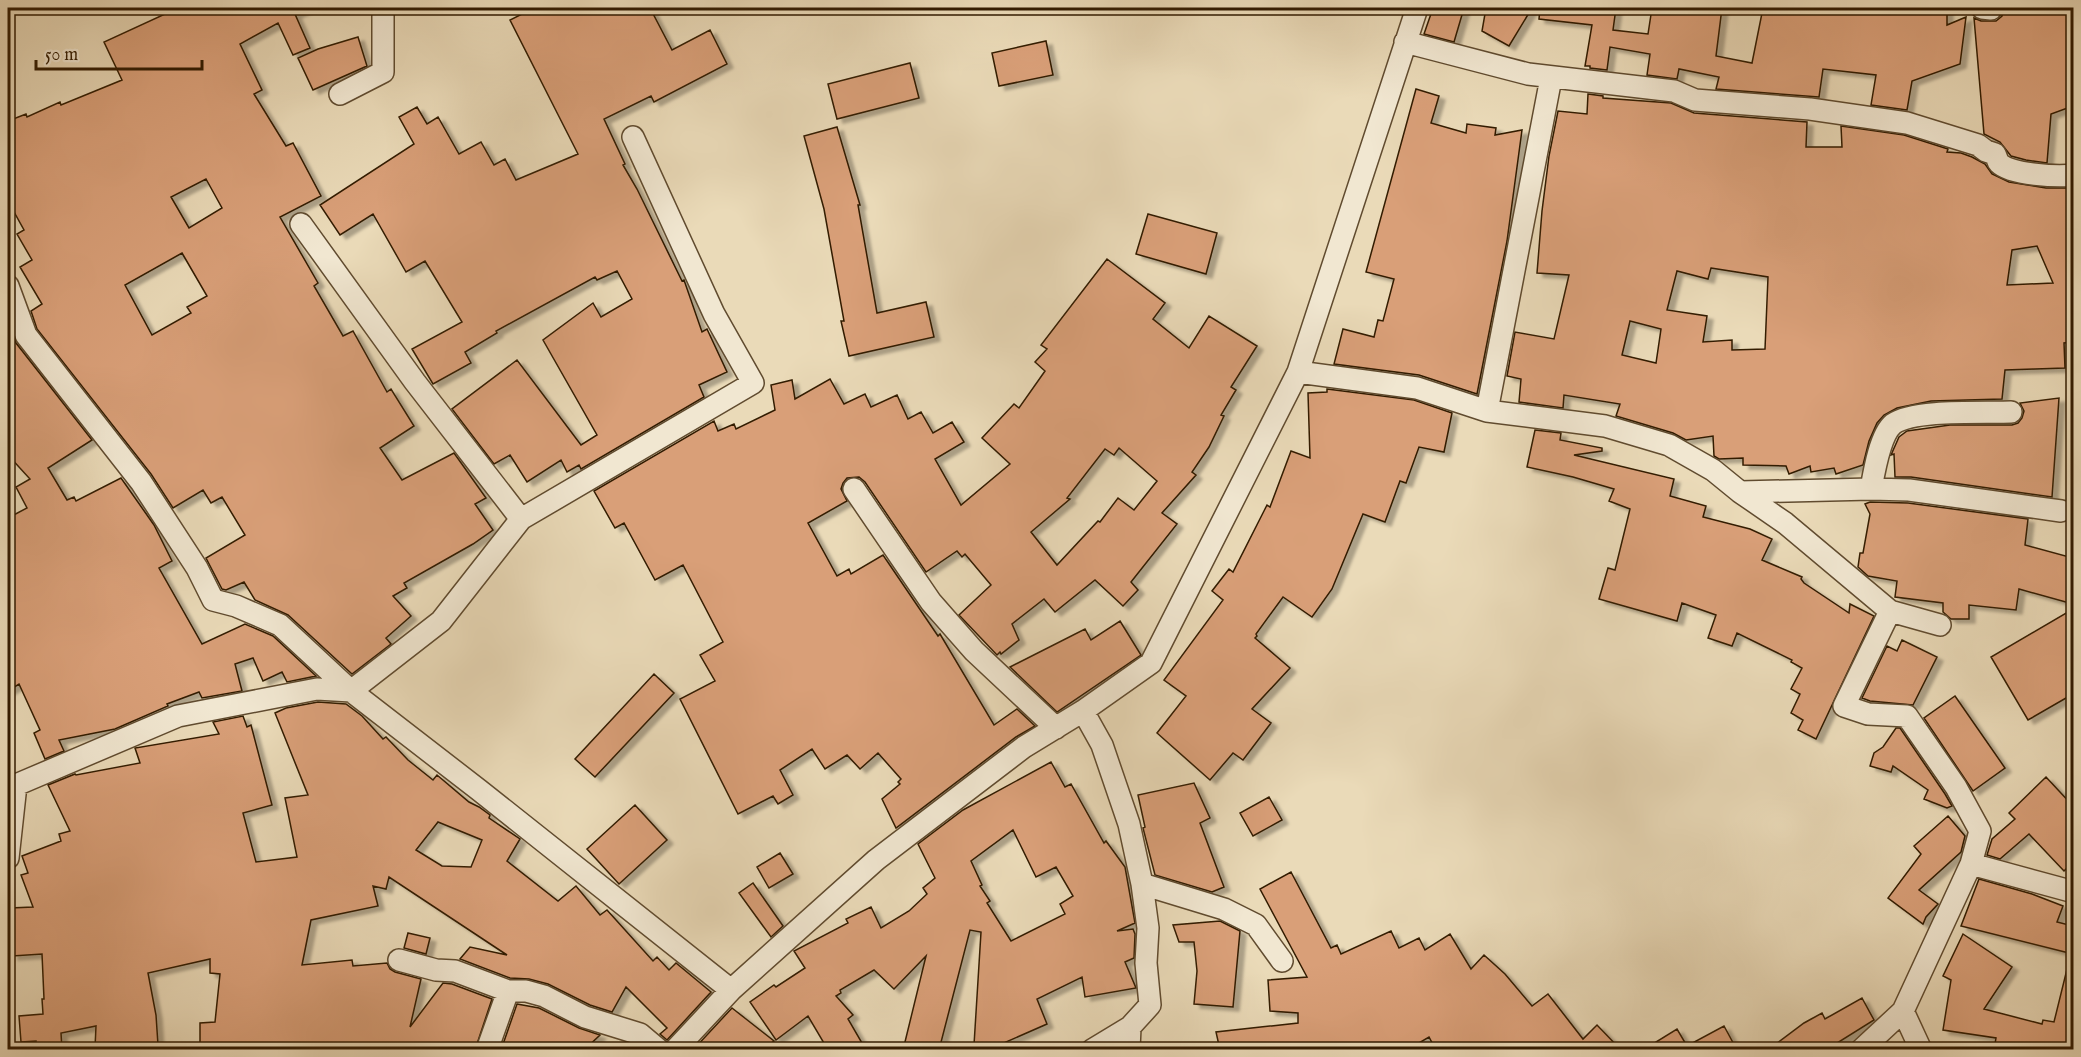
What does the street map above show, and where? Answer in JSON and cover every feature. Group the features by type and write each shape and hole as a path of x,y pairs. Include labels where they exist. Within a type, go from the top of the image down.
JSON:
{"street":[{"path":"340,94 383,72 383,8"},
{"path":"675,1050 731,990 876,860 1024,747 1083,711 1151,663 1298,372 1417,8"},
{"path":"1405,42 1551,78 1674,91 1695,100 1810,109 1907,123 1978,145 1995,154 1999,163 2015,171 2062,177 2073,175"},
{"path":"1486,411 1551,78"},
{"path":"8,858 16,785 178,716 317,689 351,691 441,621 521,519 753,383 714,314 633,137"},
{"path":"301,224 415,382 521,519"},
{"path":"8,286 26,335 141,482 196,568 213,600 236,606 280,626 351,691 731,990"},
{"path":"1298,372 1417,388 1486,411 1605,426 1669,445 1713,470 1785,523 1890,611 1940,625"},
{"path":"1871,489 1878,453 1892,425 1913,415 2011,412"},
{"path":"854,489 898,556 946,620 974,651 1056,728"},
{"path":"1740,492 1909,490 2061,511"},
{"path":"1861,1050 1903,1011 1971,864 1980,831 1956,787 1907,716 1868,714 1844,706 1890,611"},
{"path":"1083,711 1102,744 1129,824 1142,884 1148,928 1146,963 1150,1005 1130,1027 1092,1050"},
{"path":"1971,864 2073,892"},
{"path":"1142,884 1224,909 1256,925 1282,961"},
{"path":"399,960 436,970 455,971 508,991 526,991 544,996 585,1017 640,1034 659,1050"},
{"path":"487,1050 508,991"},
{"path":"1903,1011 1921,1050"},
{"path":"1129,1050 1130,1027"}],"building":[{"path":"178,8 308,8 295,14 310,48 293,55 278,23 240,44 262,90 254,94 286,146 293,143 321,196 280,217 318,283 314,286 343,336 353,331 387,392 391,389 414,426 380,448 402,480 454,453 486,498 475,504 493,530 404,583 407,588 393,596 411,616 386,638 391,644 352,674 288,615 255,600 244,582 226,590 222,589 206,558 245,535 222,497 211,503 203,490 173,508 151,474 37,329 31,311 42,304 20,267 32,260 17,234 24,230 8,201 8,121 26,114 27,117 60,102 61,105 122,80 104,42","holes":["206,179 222,208 189,228 171,197","182,253 207,296 187,307 191,313 152,335 125,285"]},
{"path":"534,8 650,8 672,50 710,30 727,64 654,102 651,96 604,119 625,164 623,165 682,281 684,280 702,332 707,329 727,372 699,385 704,397 581,469 579,465 567,472 561,460 527,482 510,455 494,464 452,409 517,360 581,445 597,435 543,340 593,303 601,317 632,299 617,271 597,280 595,277 496,331 497,333 465,352 471,363 433,384 412,349 462,322 425,261 406,272 373,214 340,235 320,205 414,144 399,117 417,107 427,124 438,117 459,154 481,142 494,165 505,159 516,180 578,154 510,20"},
{"path":"1433,8 1464,8 1454,42 1424,34"},
{"path":"1486,8 1532,8 1509,46 1482,31"},
{"path":"1540,8 1616,8 1613,30 1648,34 1652,8 1722,8 1716,56 1752,63 1763,8 1947,8 1947,25 1966,17 1960,64 1912,81 1907,110 1871,105 1876,75 1823,69 1819,97 1716,89 1719,77 1679,69 1677,79 1647,75 1650,54 1610,47 1607,70 1590,68 1590,66 1585,66 1592,25 1539,19"},
{"path":"2003,8 2073,8 2073,106 2051,114 2047,163 2011,156 2000,142 1984,134 1974,18 1981,21 1996,21 2002,16"},
{"path":"358,37 367,66 313,90 298,58 318,49"},
{"path":"1046,41 1053,75 999,86 992,53"},
{"path":"910,63 919,98 837,119 828,84"},
{"path":"1416,89 1439,96 1431,123 1466,133 1467,124 1496,128 1495,135 1522,130 1507,241 1477,394 1419,375 1334,364 1343,329 1374,337 1378,320 1383,321 1394,279 1366,272"},
{"path":"1588,94 1603,96 1603,98 1671,103 1694,113 1807,122 1806,147 1842,147 1841,126 1904,135 1948,149 1947,152 1972,157 1985,164 1992,174 2009,182 2046,188 2073,188 2073,342 2064,343 2065,368 2005,370 2002,399 1931,401 1897,408 1884,415 1877,423 1869,441 1863,465 1836,474 1834,468 1811,472 1810,466 1789,474 1786,466 1743,465 1743,458 1719,459 1714,456 1713,436 1686,440 1673,433 1616,416 1620,404 1564,395 1563,408 1519,402 1521,379 1507,376 1515,332 1554,339 1569,275 1537,273 1549,156 1558,111 1587,114","holes":["2037,246 2053,283 2007,285 2012,250","1711,268 1768,277 1765,349 1732,350 1732,340 1703,342 1707,316 1667,310 1677,271 1708,279","1630,321 1661,329 1656,363 1622,355"]},
{"path":"837,127 860,205 858,205 877,313 926,302 934,337 849,356 841,321 844,321 824,209 804,136"},
{"path":"1148,214 1217,233 1206,274 1136,254"},
{"path":"1107,259 1165,303 1153,319 1189,348 1209,316 1257,346 1231,387 1236,390 1221,415 1224,416 1209,447 1192,472 1196,475 1162,513 1177,524 1131,582 1138,590 1123,606 1095,580 1055,612 1044,599 1012,624 1019,640 1001,654 1000,652 997,655 959,615 991,585 965,554 962,557 957,551 926,572 865,482 859,477 847,478 841,489 847,501 808,523 837,576 849,569 851,574 883,555 938,636 940,634 994,725 1017,709 1035,726 1016,737 896,828 882,799 900,784 898,782 901,779 878,753 860,769 847,755 825,769 812,749 780,770 793,795 778,804 773,796 738,814 680,699 715,681 700,655 723,642 683,565 655,580 624,523 615,528 594,491 714,421 718,431 734,424 736,429 775,410 771,385 792,380 795,399 830,379 844,404 865,394 871,407 897,395 908,419 921,412 933,433 952,422 964,442 935,459 961,505 1010,464 982,438 1014,404 1019,408 1045,371 1035,362 1047,349 1041,345","holes":["1119,448 1157,481 1134,510 1118,498 1100,522 1098,521 1057,565 1031,532 1070,499 1067,498 1105,449 1114,455"]},
{"path":"10,328 16,343 92,440 48,468 67,500 74,497 76,501 121,478 154,525 172,561 159,568 202,644 245,624 273,636 316,676 287,682 282,672 263,681 253,658 235,664 242,691 202,698 199,692 167,704 168,706 115,729 59,740 64,751 45,759 34,733 40,730 19,684 8,691 8,518 27,508 16,487 30,479 8,455 8,330"},
{"path":"1327,389 1414,400 1452,413 1444,452 1419,447 1406,483 1400,481 1385,522 1363,514 1332,589 1312,617 1283,597 1256,634 1255,638 1290,668 1252,709 1271,723 1243,760 1233,753 1210,780 1157,733 1186,696 1164,680 1223,600 1212,591 1229,569 1233,572 1267,505 1270,507 1291,451 1310,458 1308,393 1327,392"},
{"path":"2059,398 2052,497 1911,477 1895,477 1894,454 1891,455 1899,437 1907,431 1950,425 2012,425 2018,423 2022,418 2024,411 2020,403"},
{"path":"1535,430 1561,433 1560,440 1602,448 1602,451 1574,455 1674,479 1670,496 1706,506 1703,517 1750,529 1772,539 1762,560 1802,577 1804,583 1849,613 1850,604 1874,616 1816,739 1798,730 1803,720 1791,713 1800,694 1791,689 1802,668 1791,662 1792,660 1737,633 1732,646 1708,638 1716,615 1682,603 1677,621 1599,599 1608,568 1615,570 1630,509 1609,501 1614,489 1527,467"},
{"path":"1870,502 1908,503 2028,519 2025,545 2073,558 2073,604 2019,589 2016,610 1969,605 1969,619 1951,619 1943,612 1943,603 1895,597 1897,581 1868,576 1858,567 1870,514 1865,504"},
{"path":"2073,609 2073,694 2028,720 1991,657"},
{"path":"1120,621 1141,655 1057,712 1010,667 1085,629 1091,640"},
{"path":"1902,640 1937,657 1913,705 1870,701 1862,698 1887,646 1897,651"},
{"path":"654,674 674,693 595,777 575,759"},
{"path":"1955,696 2005,768 1973,791 1924,718"},
{"path":"318,702 346,704 362,716 383,739 386,737 408,760 433,780 437,775 469,802 490,815 489,818 520,839 507,861 558,901 576,886 600,915 607,910 653,961 657,957 669,970 676,963 711,992 667,1040 660,1034 667,1028 626,987 612,1012 590,1005 548,984 529,979 510,978 460,959 470,947 507,955 389,877 386,889 373,886 378,906 311,920 302,965 352,960 353,966 387,963 395,972 421,979 410,1027 443,983 452,984 492,999 475,1050 369,1050 328,1045 328,1048 308,1047 308,1050 227,1050 227,1045 200,1045 200,1023 215,1022 220,974 210,973 210,959 148,973 156,1015 158,1045 95,1048 96,1026 61,1033 62,1050 36,1050 36,1041 21,1042 19,1016 43,1014 42,999 44,999 42,954 12,956 10,908 33,907 21,875 28,873 22,856 61,841 59,834 70,831 48,785 75,774 140,763 135,748 219,734 213,722 243,716 247,727 251,725 272,805 243,813 256,862 297,857 285,798 308,795 275,713 286,708","holes":["438,822 482,840 471,867 442,866 416,850"]},
{"path":"1896,728 1900,728 1952,806 1947,808 1924,799 1928,790 1893,766 1891,772 1870,766 1874,753 1883,747"},
{"path":"1051,762 1065,787 1071,784 1104,843 1106,841 1125,867 1135,923 1117,931 1133,929 1135,934 1134,958 1125,962 1136,988 1085,997 1082,977 1037,999 1047,1024 997,1046 974,1045 981,932 970,930 939,1050 919,1050 904,1046 926,956 894,989 874,970 840,990 841,993 836,996 853,1015 848,1019 862,1043 851,1050 828,1050 808,1016 776,1040 750,1002 774,985 776,987 805,968 794,951 848,923 846,919 871,907 881,928 909,911 927,894 923,888 935,878 918,844 963,810","holes":["1013,830 1036,877 1056,867 1073,896 1060,904 1065,914 1011,941 987,903 990,901 980,886 982,885 971,861"]},
{"path":"2046,777 2073,806 2073,862 2064,871 2029,834 2000,859 1987,855 1992,839 2015,819 2009,813"},
{"path":"1194,783 1210,818 1200,823 1224,887 1212,892 1155,875 1143,828 1145,827 1138,795"},
{"path":"1269,797 1282,820 1253,836 1240,813"},
{"path":"635,805 667,840 619,884 587,849"},
{"path":"1948,816 1965,836 1961,852 1919,890 1938,904 1923,924 1888,898 1921,854 1914,846"},
{"path":"780,853 793,874 769,888 757,867"},
{"path":"1291,872 1331,948 1337,945 1341,954 1391,931 1399,948 1419,938 1425,950 1450,934 1471,969 1484,955 1505,974 1532,1006 1548,994 1583,1039 1597,1025 1621,1050 1436,1050 1429,1037 1407,1050 1220,1050 1216,1032 1298,1023 1298,1013 1270,1011 1268,980 1307,977 1260,889"},
{"path":"1979,879 2032,894 2063,906 2057,922 2073,926 2073,954 1961,926"},
{"path":"753,883 783,926 771,937 739,893"},
{"path":"1220,921 1240,931 1233,1007 1194,1004 1197,971 1194,942 1179,942 1173,925"},
{"path":"408,933 430,938 426,954 404,948"},
{"path":"1963,934 2012,967 1984,1009 2042,1024 2043,1020 2054,1022 2067,969 2073,970 2073,1050 2023,1050 1995,1044 1996,1038 1943,1030 1951,980 1943,976"},
{"path":"1862,998 1874,1020 1826,1050 1768,1050 1804,1023 1822,1013 1825,1019"},
{"path":"517,1004 539,1008 579,1028 600,1035 584,1050 501,1050"},
{"path":"732,1008 774,1041 762,1050 693,1050"},
{"path":"1724,1026 1737,1050 1643,1050 1677,1029 1687,1046"}]}
